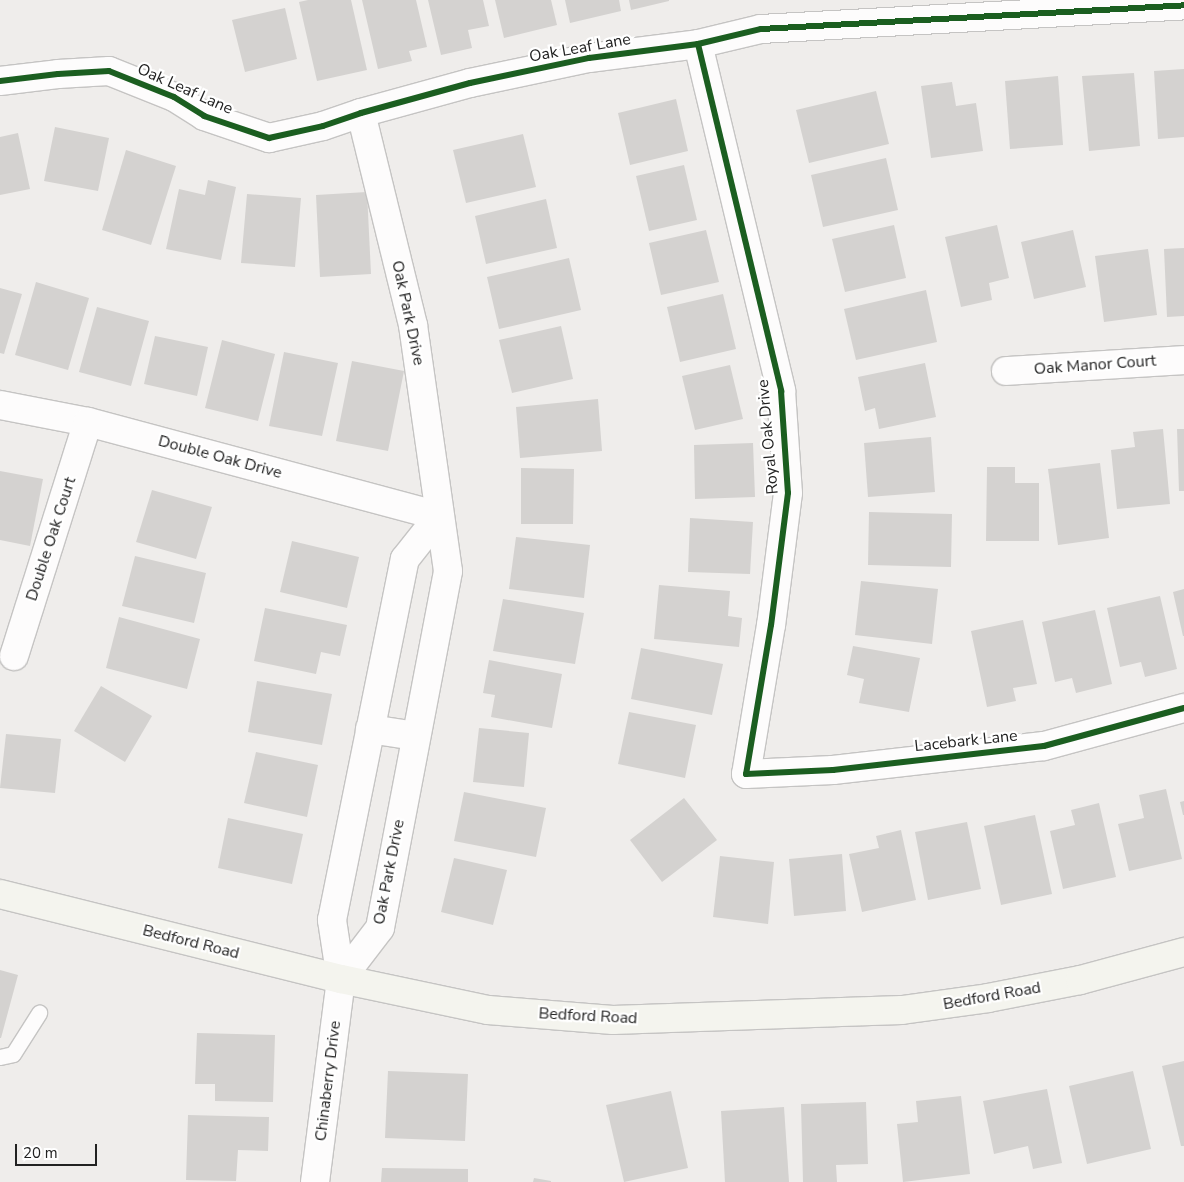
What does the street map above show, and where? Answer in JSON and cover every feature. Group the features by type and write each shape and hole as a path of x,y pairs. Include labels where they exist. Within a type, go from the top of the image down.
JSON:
{"main road":[{"name":"Bedford Road","path":"0,894 341,979 488,1010 613,1020 812,1015 902,1010 988,998 1080,980 1184,952"}],"street":[{"name":"Oak Leaf Lane","path":"0,81 58,74 109,71 174,97 204,116 269,138 323,126 361,113 470,83 571,62 698,44 761,29 1184,5"},
{"name":"Royal Oak Drive","path":"698,44 780,391 788,493 771,625 746,774"},
{"name":"Oak Park Drive","path":"341,979 380,928 415,736 448,571 439,516 430,433 413,325 361,113"},
{"name":"Oak Manor Court","path":"1006,371 1184,360"},
{"name":"Double Oak Drive","path":"0,405 88,422 439,516"},
{"name":"Double Oak Court","path":"14,656 88,422"},
{"path":"341,979 332,920 405,559 439,516"},
{"name":"Lacebark Lane","path":"746,774 833,770 1044,746 1184,708"},
{"path":"370,729 415,736"},
{"name":"Chinaberry Drive","path":"315,1182 341,979"}],"lane":[{"path":"0,1057 13,1054 39,1013"}],"building":[{"path":"308,0 351,0 367,70 317,81 299,2"},
{"path":"362,0 416,0 427,47 409,51 412,61 378,69"},
{"path":"428,0 483,0 489,26 468,30 472,48 441,55"},
{"path":"495,0 551,0 557,25 504,38"},
{"path":"565,0 619,0 621,11 570,23"},
{"path":"629,0 669,0 669,1 631,10"},
{"path":"285,8 297,59 245,72 232,20"},
{"path":"1184,69 1184,137 1158,139 1154,71"},
{"path":"1134,73 1140,146 1089,151 1082,76"},
{"path":"1058,76 1063,145 1010,149 1005,81"},
{"path":"952,82 956,106 976,103 983,151 931,158 921,86"},
{"path":"876,91 889,144 809,163 796,110"},
{"path":"676,99 688,151 630,165 618,113"},
{"path":"55,127 109,138 98,191 44,181"},
{"path":"18,133 30,189 0,195 0,137"},
{"path":"523,134 536,187 466,203 453,150"},
{"path":"126,150 176,166 151,245 102,230"},
{"path":"886,158 898,210 823,227 811,175"},
{"path":"684,165 697,220 649,231 636,176"},
{"path":"208,180 236,187 221,260 166,249 179,189 205,195"},
{"path":"367,192 371,274 320,277 316,195"},
{"path":"247,194 301,198 295,267 241,263"},
{"path":"546,199 557,248 486,264 475,216"},
{"path":"894,225 906,278 845,292 832,239"},
{"path":"997,225 1009,278 989,283 992,300 961,307 945,237"},
{"path":"706,230 719,282 661,295 649,243"},
{"path":"1073,230 1086,287 1034,299 1021,242"},
{"path":"1184,248 1184,316 1167,317 1164,249"},
{"path":"1148,249 1157,315 1104,322 1095,256"},
{"path":"569,258 581,310 499,329 487,277"},
{"path":"36,282 89,298 68,370 15,355"},
{"path":"0,288 22,294 4,354 0,353"},
{"path":"926,290 937,342 856,360 844,309"},
{"path":"723,294 736,349 680,362 667,307"},
{"path":"97,307 149,321 131,386 79,372"},
{"path":"561,326 573,379 512,393 499,340"},
{"path":"155,336 208,347 197,396 144,384"},
{"path":"222,340 275,354 258,421 205,408"},
{"path":"284,352 338,363 322,436 269,426"},
{"path":"352,361 404,371 388,451 336,441"},
{"path":"925,363 936,417 879,429 875,408 865,411 858,377"},
{"path":"730,365 743,419 695,430 682,376"},
{"path":"598,399 602,451 520,458 516,407"},
{"path":"1163,429 1170,504 1117,509 1111,450 1135,447 1133,432"},
{"path":"1177,429 1184,429 1184,491 1179,491"},
{"path":"931,437 935,492 868,497 864,443"},
{"path":"753,443 755,497 695,499 694,445"},
{"path":"1100,463 1109,538 1058,545 1048,469"},
{"path":"987,467 1015,467 1015,483 1039,483 1039,541 986,541"},
{"path":"521,468 574,469 573,524 521,524"},
{"path":"0,471 43,479 30,546 0,540"},
{"path":"152,490 212,507 196,559 136,542"},
{"path":"869,512 952,514 951,567 868,565"},
{"path":"690,518 753,522 750,574 688,572"},
{"path":"516,537 590,545 584,598 509,589"},
{"path":"292,541 359,557 347,608 280,592"},
{"path":"135,556 206,573 194,623 122,606"},
{"path":"861,581 938,589 932,644 855,635"},
{"path":"659,585 730,591 728,616 742,618 739,647 654,639"},
{"path":"1184,589 1184,636 1183,636 1173,592"},
{"path":"1160,596 1177,669 1145,677 1141,662 1120,667 1107,608"},
{"path":"503,599 584,613 575,664 493,651"},
{"path":"265,608 347,625 340,656 321,652 316,674 254,661"},
{"path":"1095,610 1112,684 1076,693 1072,678 1055,682 1042,622"},
{"path":"119,617 200,639 187,689 106,668"},
{"path":"1023,620 1037,684 1013,688 1016,701 987,707 971,631"},
{"path":"853,646 920,658 909,712 859,703 864,679 847,675"},
{"path":"641,648 723,664 712,715 631,699"},
{"path":"489,660 562,674 552,728 491,717 495,695 483,693"},
{"path":"257,681 332,694 322,745 248,732"},
{"path":"101,686 152,716 125,762 74,731"},
{"path":"629,712 696,725 685,778 618,764"},
{"path":"479,728 529,733 524,787 473,782"},
{"path":"6,734 61,739 55,793 0,788"},
{"path":"256,752 318,765 307,817 244,803"},
{"path":"1166,789 1182,859 1129,871 1118,824 1144,818 1139,795"},
{"path":"464,792 546,808 536,857 454,841"},
{"path":"684,798 717,840 662,882 630,840"},
{"path":"1184,801 1184,815 1183,815 1180,802"},
{"path":"1099,803 1116,877 1063,889 1050,831 1075,825 1071,810"},
{"path":"1035,815 1052,894 1001,905 984,826"},
{"path":"228,818 303,834 292,884 218,868"},
{"path":"967,822 981,889 928,900 915,832"},
{"path":"901,830 916,900 862,912 849,854 879,848 876,836"},
{"path":"842,854 846,911 794,916 789,859"},
{"path":"720,856 774,862 768,924 713,917"},
{"path":"454,858 507,870 493,925 441,912"},
{"path":"0,970 18,975 1,1038 0,1038"},
{"path":"197,1033 275,1035 273,1102 215,1101 215,1084 195,1084"},
{"path":"1184,1061 1184,1146 1181,1146 1162,1066"},
{"path":"388,1071 468,1074 465,1141 385,1138"},
{"path":"1133,1071 1151,1149 1087,1164 1069,1086"},
{"path":"1047,1089 1062,1163 1033,1169 1028,1146 994,1154 983,1101"},
{"path":"671,1091 688,1168 624,1182 606,1105"},
{"path":"961,1096 970,1174 903,1182 897,1124 918,1122 916,1101"},
{"path":"866,1102 868,1164 836,1165 837,1182 803,1182 801,1104"},
{"path":"784,1107 789,1182 725,1182 721,1111"},
{"path":"188,1115 269,1117 268,1151 238,1150 236,1181 186,1180"},
{"path":"382,1168 468,1169 468,1182 381,1182"},
{"path":"534,1178 551,1181 551,1182 533,1182"}],"cycle path":[{"path":"0,81 58,74 109,71 174,97 204,116 269,138 323,126 361,113 470,83 589,58 698,44 761,29 1184,5"},
{"path":"698,44 781,391 788,493 771,625 746,774 833,770 1044,746 1184,708"}]}
